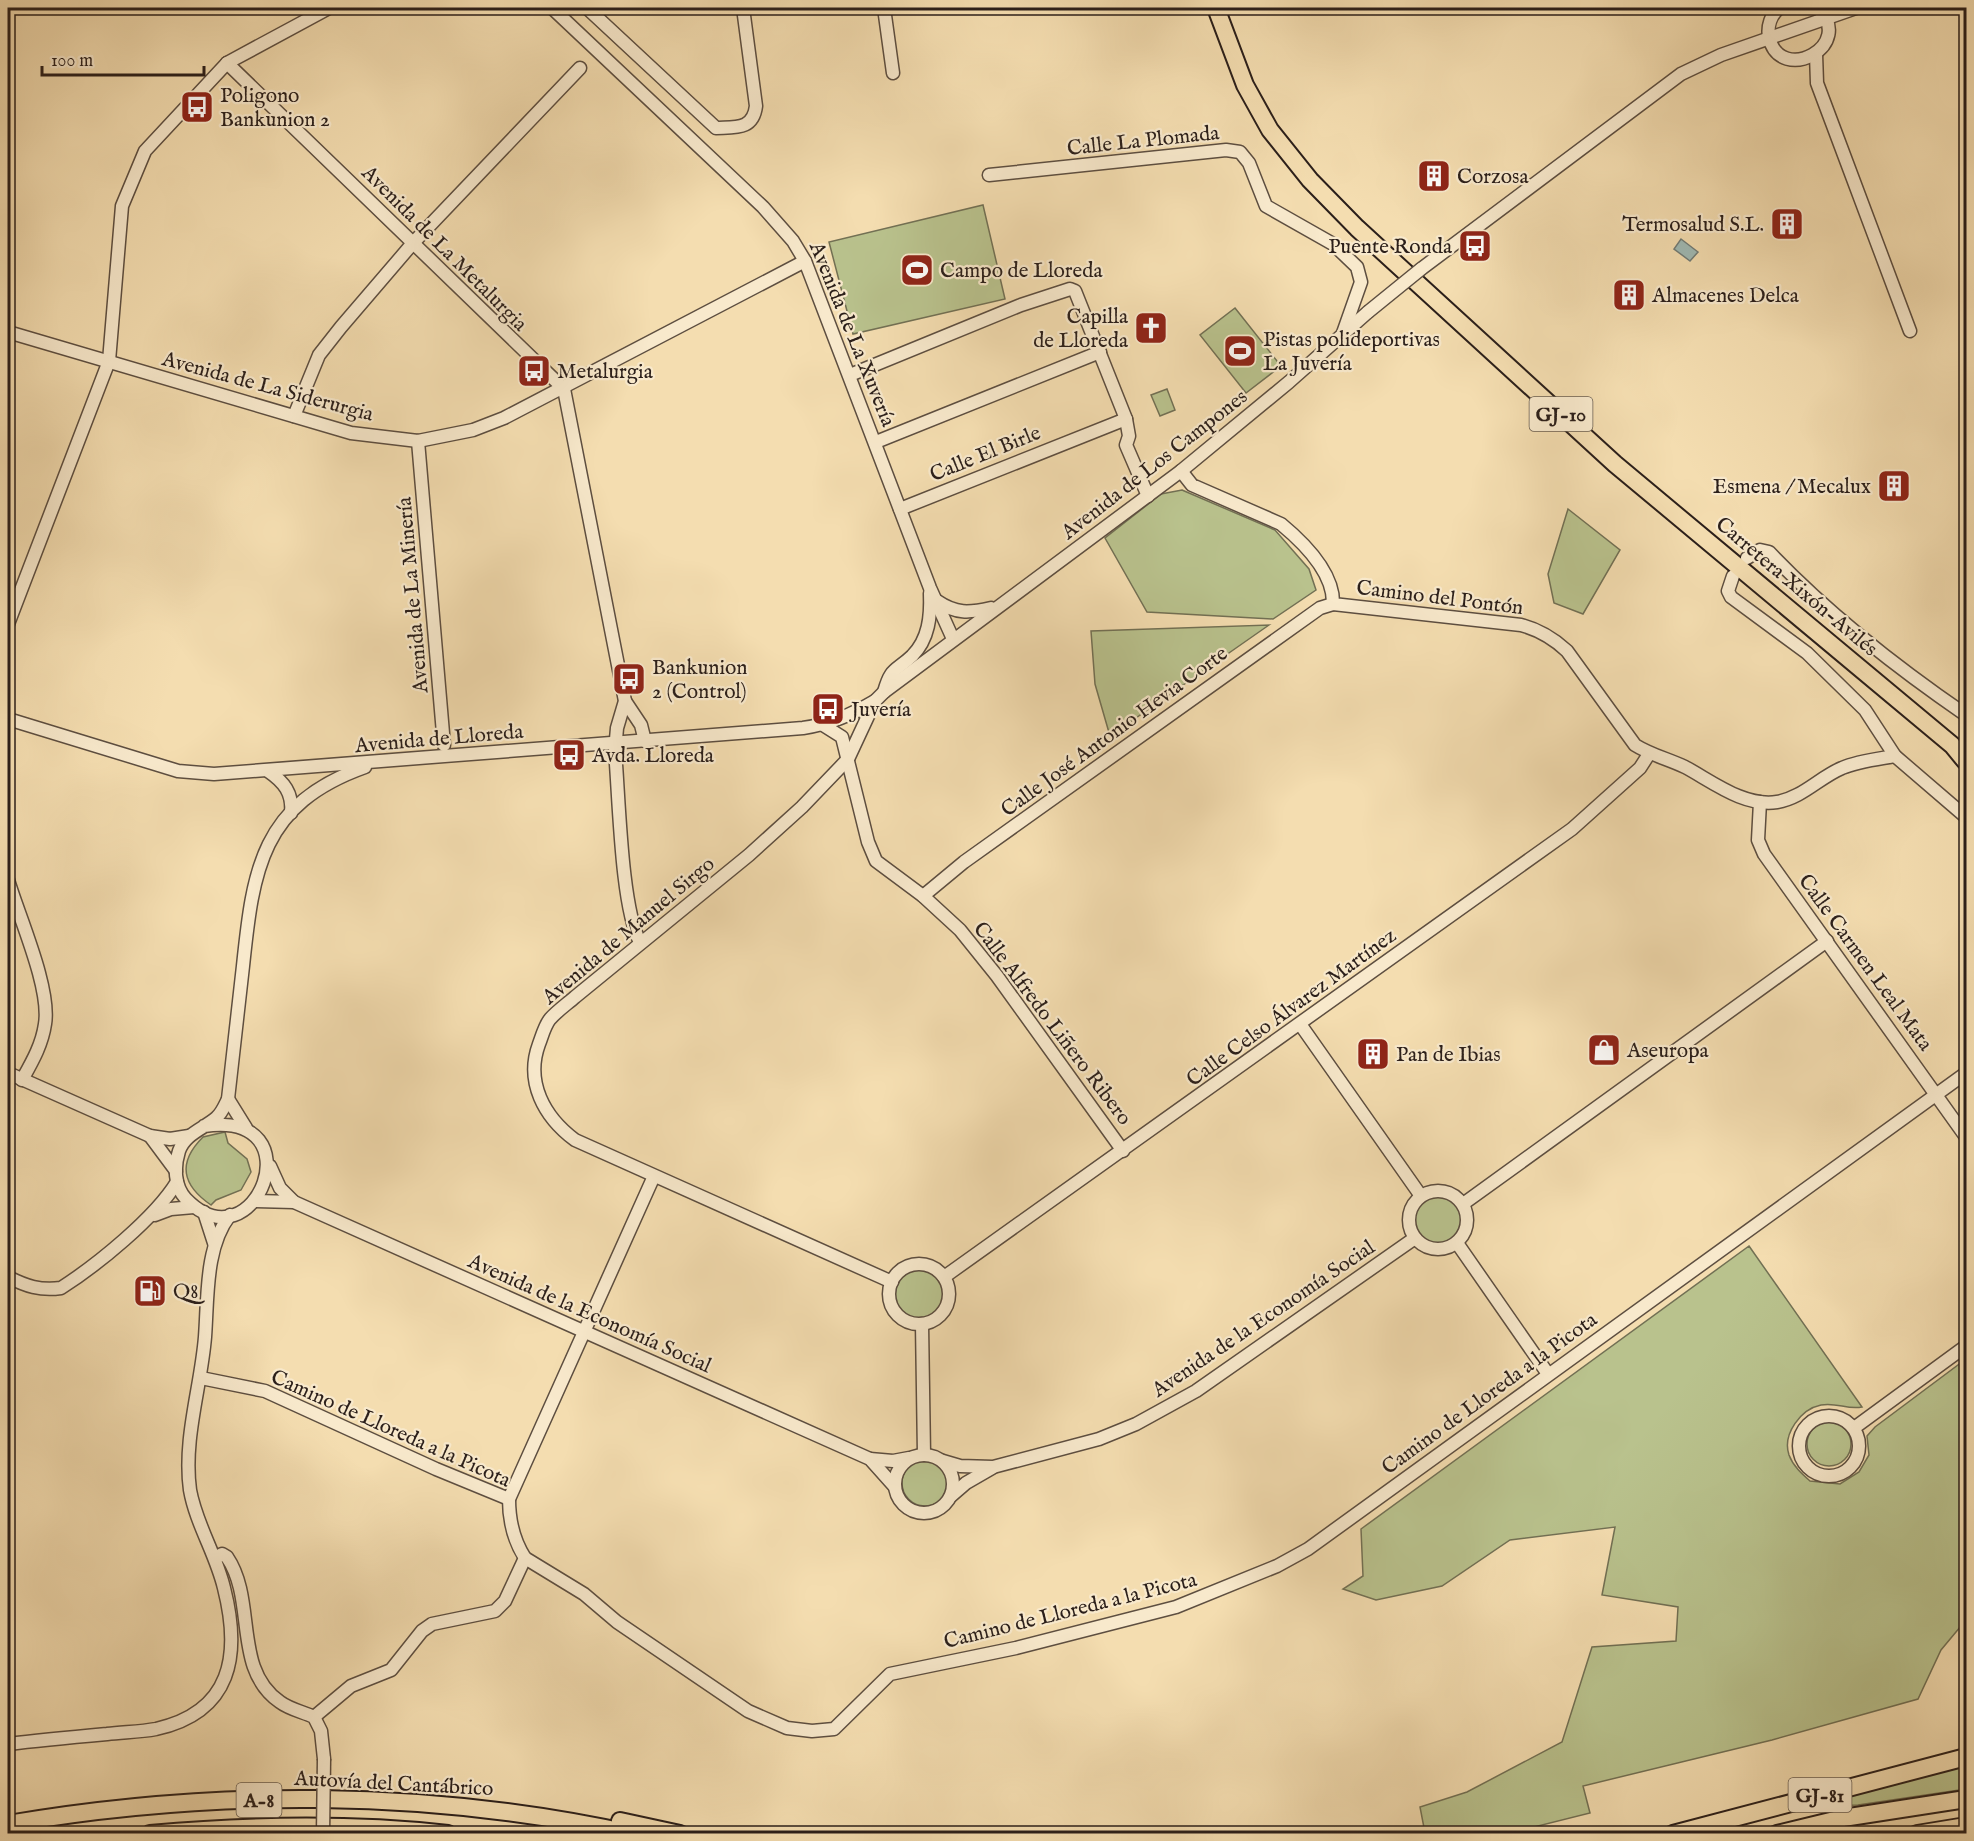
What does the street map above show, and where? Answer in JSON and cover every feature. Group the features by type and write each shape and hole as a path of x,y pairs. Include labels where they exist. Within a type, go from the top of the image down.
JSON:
{"highway":[{"name":"Carretera Xixón-Avilés","path":"1216,8 1245,85 1270,130 1310,180 1357,228 1615,464 1959,749"},
{"path":"1225,36 1229,8"},
{"name":"GJ-10","path":"1959,749 1966,762"},
{"name":"GJ-81","path":"1672,1833 1966,1757"},
{"path":"1777,1833 1843,1818 1966,1799"},
{"name":"Autovía del Cantábrico","path":"8,1824 92,1810 223,1800 350,1800 512,1811 633,1833"},
{"path":"512,1811 562,1811 680,1833"},
{"name":"A-8","path":"150,1833 244,1826 354,1826 448,1833"},
{"path":"1917,1833 1966,1826"}],"street":[{"path":"8,624 109,361 119,223 125,197 144,151 227,63 329,8"},
{"name":"Avenida de La Xuvería","path":"552,8 776,220 805,261 930,588 952,639"},
{"path":"587,8 716,128 748,124 755,117 756,106 743,8"},
{"path":"884,8 893,73"},
{"path":"1817,8 1826,18 1827,38 1816,54 1817,83 1910,331"},
{"name":"Avenida de Los Campones","path":"952,639 1181,471 1421,269 1681,74 1721,55 1856,8"},
{"path":"1777,9 1770,20 1769,38 1779,54 1797,60 1817,83"},
{"path":"1797,60 1816,54"},
{"name":"Avenida de La Metalurgia","path":"227,63 537,367 564,389"},
{"path":"294,416 319,356 413,243 580,68"},
{"name":"Calle La Plomada","path":"988,175 1226,150 1240,152 1249,163 1266,206 1334,244 1362,276 1362,282 1343,334"},
{"name":"Avenida de La Siderurgia","path":"8,332 351,433 418,441 473,430 564,389 805,261"},
{"path":"850,375 1021,305 1065,289 1075,291 1126,419 1129,436 1126,445 1148,496"},
{"path":"876,442 1100,352"},
{"path":"564,389 624,701 616,743 627,891 636,934 640,942"},
{"name":"Calle El Birle","path":"900,509 1126,419"},
{"name":"Avenida de La Minería","path":"418,441 444,745"},
{"name":"Camino del Pontón","path":"1181,471 1192,485 1281,524 1293,534 1328,579 1333,594 1333,604 1502,623 1538,630 1567,651 1635,745 1649,754 1683,766 1730,792 1760,802"},
{"path":"1747,558 1760,550 1769,552 1856,633 1911,678 1966,715"},
{"path":"1733,576 1728,591 1731,597 1807,653 1853,696 1895,756 1966,818"},
{"name":"Avenida de La Xuvería","path":"879,697 890,673 912,656 927,634 930,588"},
{"path":"937,601 947,609 967,614 998,606"},
{"name":"Calle José Antonio Hevia Corte","path":"923,896 964,861 1142,734 1320,608 1333,604"},
{"name":"Avenida de Manuel Sirgo","path":"892,1282 575,1140 562,1130 543,1107 534,1078 537,1049 550,1019 640,942 749,855 802,807 848,759 879,697 952,639"},
{"name":"Avenida de Lloreda","path":"8,719 178,771 214,774 823,725 846,717 879,697"},
{"path":"624,701 641,725 645,741"},
{"path":"823,725 842,737 848,759"},
{"name":"Calle Celso Álvarez Martínez","path":"944,1277 1572,829 1640,768 1649,754"},
{"path":"1760,802 1779,801 1812,787 1842,768 1895,756"},
{"name":"Calle Alfredo Liñero Ribero","path":"848,759 868,842 876,861 923,896 960,930 997,976 1123,1151"},
{"path":"8,1277 30,1288 45,1290 60,1288 151,1216 166,1200 176,1176 180,1149 189,1137 218,1116 228,1099 255,878 275,833 291,813 325,785 384,761"},
{"path":"268,771 286,787 292,802 291,813"},
{"name":"Calle Carmen Leal Mata","path":"1760,802 1758,840 1764,854 1966,1137"},
{"path":"8,880 43,989 46,1008 41,1043 22,1080"},
{"path":"1463,1204 1827,941"},
{"path":"1300,1024 1421,1196"},
{"path":"8,1073 150,1136 170,1139 189,1137"},
{"name":"Camino de Lloreda a la Picota","path":"201,1378 265,1391 436,1469 509,1499 509,1515 519,1549 525,1558 555,1574 617,1622 747,1711 786,1728 812,1731 834,1729 890,1674 1016,1648 1176,1607 1277,1566 1308,1549 1966,1073"},
{"path":"151,1216 171,1209 199,1209 230,1215 245,1209 256,1201 268,1176 267,1158 261,1144 249,1132 228,1099"},
{"path":"204,1126 226,1123 249,1132"},
{"path":"150,1136 176,1176 183,1195 199,1209 214,1243"},
{"name":"Avenida de la Economía Social","path":"267,1158 280,1188 294,1202"},
{"path":"509,1499 586,1332 654,1176"},
{"path":"1439,1191 1448,1192 1463,1204 1468,1221 1463,1237 1457,1243 1439,1250 1421,1244 1410,1230 1410,1211 1421,1196 1439,1191"},
{"name":"Avenida de la Economía Social","path":"256,1201 278,1199 294,1202 870,1460 893,1461 919,1456"},
{"path":"8,1744 155,1729 182,1721 201,1710 214,1698 226,1678 232,1653 230,1618 214,1558 193,1502 189,1451 201,1378 214,1243 230,1215"},
{"name":"Avenida de la Economía Social","path":"951,1496 966,1483 993,1467 1099,1439 1167,1408 1415,1238"},
{"path":"1457,1243 1548,1374"},
{"path":"921,1264 930,1266 944,1277 949,1297 940,1315 922,1324 905,1320 892,1308 889,1290 892,1282 903,1269 921,1264"},
{"path":"919,1456 922,1324"},
{"path":"1854,1428 1966,1346"},
{"path":"1829,1416 1847,1422 1854,1428 1858,1437 1857,1457 1843,1472 1824,1475 1806,1464 1802,1456 1801,1437 1811,1422 1829,1416"},
{"path":"919,1456 943,1461 953,1478 951,1496 945,1506 936,1511 916,1513 900,1502 895,1487 901,1465 919,1456"},
{"name":"Avenida de la Economía Social","path":"870,1460 895,1487"},
{"name":"Avenida de la Economía Social","path":"943,1461 960,1466 993,1467"},
{"path":"214,1558 222,1554 227,1557 241,1587 250,1655 256,1677 267,1692 282,1704 314,1717 321,1731 324,1759 323,1833"},
{"path":"314,1717 351,1686 391,1670 403,1658 422,1631 432,1624 495,1611 505,1601 525,1558"}],"green space":[{"name":"Campo de Lloreda","path":"983,205 1005,299 853,334 829,242"},
{"name":"Pistas polideportivas La Juvería","path":"1235,308 1281,366 1246,393 1200,335"},
{"path":"1167,389 1175,410 1160,416 1151,395"},
{"path":"1182,490 1275,530 1309,569 1316,590 1273,619 1147,612 1105,538 1161,494"},
{"path":"1568,509 1620,550 1583,614 1554,603 1548,574"},
{"path":"1269,625 1110,736 1095,684 1091,631"},
{"path":"225,1132 228,1143 247,1159 251,1172 241,1190 216,1200 211,1205 194,1190 189,1182 186,1165 189,1156 203,1137"},
{"path":"1438,1197 1454,1204 1461,1220 1454,1236 1438,1243 1422,1236 1415,1220 1422,1204"},
{"path":"1749,1246 1862,1407 1821,1405 1800,1417 1795,1424 1788,1439 1789,1455 1795,1466 1810,1481 1840,1484 1859,1472 1869,1455 1867,1436 1875,1427 1966,1359 1966,1620 1941,1650 1918,1699 1772,1740 1583,1786 1590,1813 1510,1833 1425,1833 1420,1807 1467,1792 1562,1742 1592,1647 1676,1641 1678,1607 1602,1595 1615,1527 1510,1540 1442,1586 1376,1600 1343,1589 1363,1576 1361,1529"},
{"path":"919,1270 936,1277 943,1294 936,1311 919,1318 902,1311 895,1294 902,1277"},
{"path":"1829,1422 1844,1429 1851,1444 1844,1459 1829,1466 1814,1459 1807,1444 1814,1429"},
{"path":"925,1460 941,1467 948,1483 941,1499 925,1506 909,1499 902,1483 909,1467"},
{"path":"1966,1764 1966,1789 1858,1805 1828,1806 1855,1793"}],"water":[{"path":"1681,239 1698,252 1690,261 1674,249"}],"place":[{"name":"Poligono Bankunion 2","path":"197,107"},
{"name":"Corzosa","path":"1434,176"},
{"name":"Termosalud S.L.","path":"1787,224"},
{"name":"Puente Ronda","path":"1475,246"},
{"name":"Campo de Lloreda","path":"917,270"},
{"name":"Almacenes Delca","path":"1629,295"},
{"name":"Capilla de Lloreda","path":"1151,328"},
{"name":"Pistas polideportivas La Juvería","path":"1240,351"},
{"name":"Metalurgia","path":"534,371"},
{"name":"Esmena / Mecalux","path":"1894,486"},
{"name":"Bankunion 2 (Control)","path":"629,679"},
{"name":"Juvería","path":"828,709"},
{"name":"Avda. Lloreda","path":"569,755"},
{"name":"Aseuropa","path":"1604,1050"},
{"name":"Pan de Ibias","path":"1373,1054"},
{"name":"Q8","path":"150,1291"}]}
